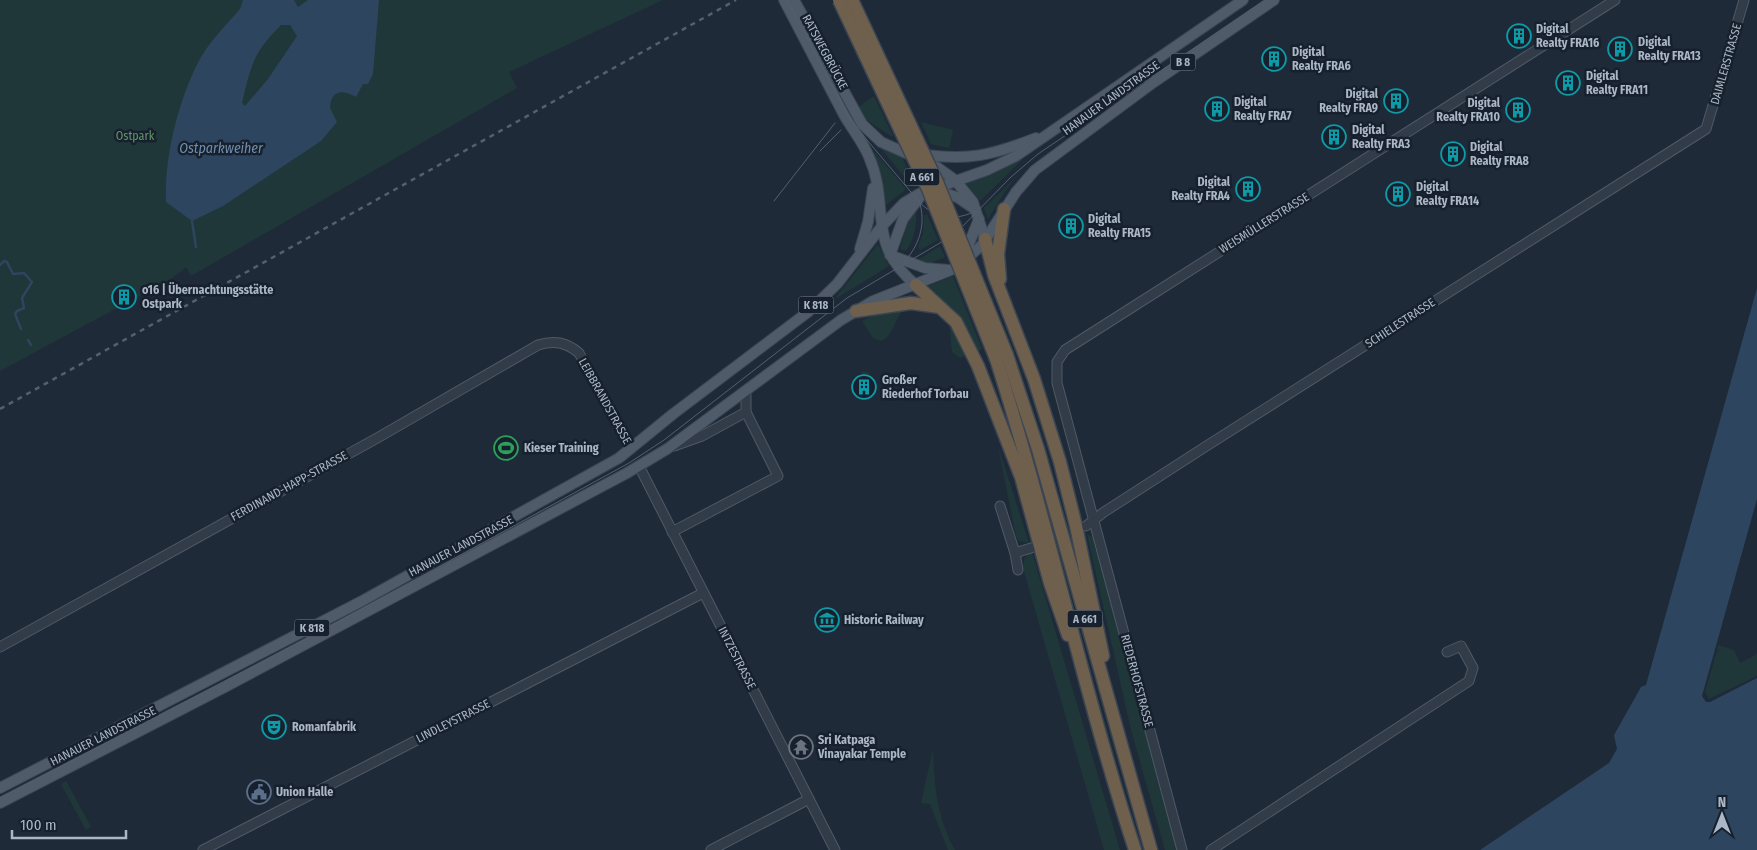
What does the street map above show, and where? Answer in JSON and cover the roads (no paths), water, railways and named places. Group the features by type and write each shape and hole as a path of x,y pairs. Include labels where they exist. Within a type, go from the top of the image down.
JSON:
{"highway":[{"name":"A 661","path":"839,0 928,189 1001,357 1038,449 1116,732 1151,850"},
{"name":"A 661","path":"852,0 937,182 1001,357 1084,673 1135,850"},
{"path":"1004,209 999,247 999,274 1013,322"},
{"path":"985,239 994,275 1034,379 1066,485 1106,672 1116,732"},
{"path":"916,285 942,307 956,322 969,345 1021,477 1062,621 1084,673"},
{"path":"856,311 910,303 942,307"}],"main road":[{"name":"RATSWEGBRÜCKE","path":"784,0 849,114"},
{"name":"RATSWEGBRÜCKE","path":"794,0 849,114"},
{"name":"HANAUER LANDSTRASSE","path":"955,180 1004,162 1048,134 1243,0"},
{"name":"HANAUER LANDSTRASSE","path":"985,239 1025,180 1057,152 1154,82 1274,0"},
{"path":"849,114 874,137 891,147 937,167 955,180 970,197 979,217 985,239"},
{"path":"849,114 874,171 882,226 890,255 898,268 916,285"},
{"path":"891,147 920,154 974,158 1009,149 1048,134"},
{"path":"856,260 868,222 874,171"},
{"name":"K 818","path":"882,226 904,203 955,180"},
{"path":"890,255 903,219 911,207 928,191 944,192 963,200 979,217"},
{"path":"890,255 925,268 955,269 970,246 979,217"},
{"name":"HANAUER LANDSTRASSE","path":"0,788 420,571 619,458 672,414 808,312 838,284 882,226"},
{"name":"B 8","path":"916,285 955,269 972,256 985,239"},
{"name":"HANAUER LANDSTRASSE","path":"0,803 225,687 639,466 666,449 856,311 879,298 916,285"},
{"path":"631,449 639,466"}],"street":[{"name":"WEISMÜLLERSTRASSE","path":"1090,524 1056,376 1057,362 1065,350 1615,0"},
{"name":"DAIMLERSTRASSE","path":"1708,128 1744,0"},
{"name":"SCHIELESTRASSE","path":"1090,524 1112,507 1588,202 1708,128"},
{"name":"FERDINAND-HAPP-STRASSE","path":"0,647 379,437 538,345 548,342 560,342 579,353"},
{"name":"LEIBBRANDSTRASSE","path":"579,353 631,449"},
{"path":"672,532 778,476 746,412 746,390"},
{"path":"666,449 702,436 746,412"},
{"name":"INTZESTRASSE","path":"639,466 835,850"},
{"path":"1000,506 1015,553 1018,570"},
{"name":"RIEDERHOFSTRASSE","path":"1090,524 1182,850"},
{"path":"1015,553 1031,548"},
{"name":"LINDLEYSTRASSE","path":"203,850 703,593"},
{"path":"1211,850 1469,681 1473,668 1461,646 1447,652"},
{"path":"711,850 809,799"}],"water":[{"name":"Ostparkweiher","path":"243,0 294,0 298,7 308,0 379,0 373,74 368,84 363,84 356,97 342,92 335,94 330,108 337,122 321,141 223,206 192,221 166,202 170,147 174,128 186,90 201,57 214,38 240,9","holes":["281,25 290,25 297,36 268,79 245,106 242,103 254,60 264,44"]},
{"path":"1757,288 1757,499 1702,696 1706,702 1710,702 1757,678 1757,850 1480,850 1609,763 1617,749 1614,735 1641,687 1646,685"}],"waterway":[{"path":"192,221 196,247"},
{"path":"0,265 4,261 7,262 13,274 24,273 32,282 22,298 24,308 15,314 21,329"},
{"path":"28,340 31,345"}],"tram line":[{"path":"787,0 851,121 921,204 934,213 947,217 961,216 976,211"},
{"path":"0,798 321,631 629,463 664,440 847,298 955,234 1011,177 1038,154 1265,0"},
{"path":"774,201 835,123"},
{"path":"820,151 841,130"},
{"path":"903,263 909,257 920,234 922,218 919,201"}],"railway":[{"path":"0,409 736,0"}],"place":[{"name":"Digital Realty FRA16","path":"1519,36"},
{"name":"Digital Realty FRA13","path":"1620,49"},
{"name":"Digital Realty FRA6","path":"1274,59"},
{"name":"Digital Realty FRA11","path":"1568,83"},
{"name":"Digital Realty FRA9","path":"1396,101"},
{"name":"Digital Realty FRA7","path":"1217,109"},
{"name":"Digital Realty FRA10","path":"1518,110"},
{"name":"Digital Realty FRA3","path":"1334,137"},
{"name":"Digital Realty FRA8","path":"1453,154"},
{"name":"Digital Realty FRA4","path":"1248,189"},
{"name":"Digital Realty FRA14","path":"1398,194"},
{"name":"Digital Realty FRA15","path":"1071,226"},
{"name":"o16 | Übernachtungsstätte Ostpark","path":"124,297"},
{"name":"Großer Riederhof Torbau","path":"864,387"},
{"name":"Kieser Training","path":"506,448"},
{"name":"Historic Railway","path":"827,620"},
{"name":"Romanfabrik","path":"274,727"},
{"name":"Sri Katpaga Vinayakar Temple","path":"801,747"},
{"name":"Union Halle","path":"259,792"}],"park label":[{"name":"Ostpark","path":"135,136"}]}
